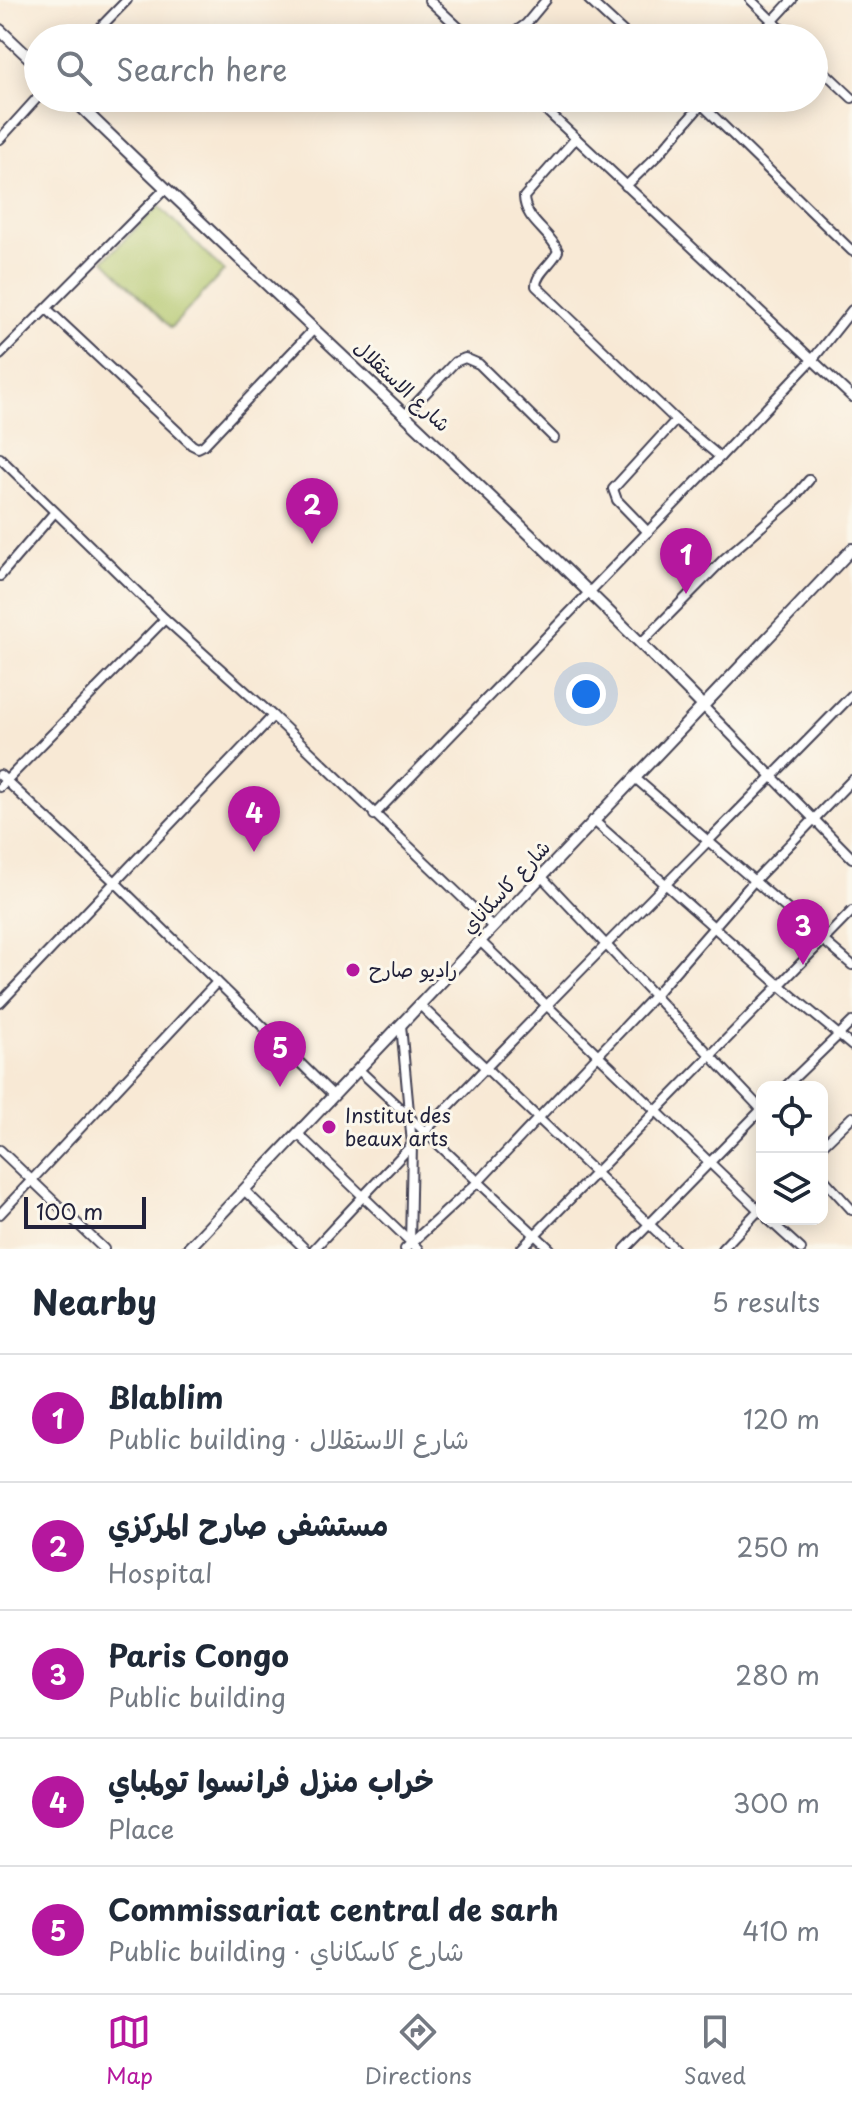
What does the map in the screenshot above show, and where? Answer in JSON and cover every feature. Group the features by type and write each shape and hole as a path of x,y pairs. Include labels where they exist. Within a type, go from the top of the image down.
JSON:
{"street":[{"path":"104,24 127,0"},
{"path":"429,0 455,24"},
{"path":"526,24 546,0"},
{"path":"589,0 615,24"},
{"path":"751,0 776,24"},
{"path":"769,24 792,0"},
{"path":"0,30 24,53"},
{"path":"828,75 852,98"},
{"path":"0,139 24,112"},
{"name":"شارع الاستقلال","path":"86,112 591,591 703,706"},
{"path":"548,112 852,397"},
{"path":"626,186 658,155 692,112"},
{"path":"713,112 852,251"},
{"path":"576,138 524,197 525,207 532,219 555,242 558,251 555,259 537,278 536,286 676,420 720,457"},
{"path":"0,355 165,189"},
{"path":"47,309 198,448 242,407 314,329"},
{"path":"374,815 813,359 852,310"},
{"path":"406,414 455,362 465,358 479,364 554,438"},
{"path":"648,532 617,500 613,489 676,420"},
{"path":"0,458 165,619 273,716 493,927"},
{"path":"641,643 724,559 792,500 809,480"},
{"path":"0,576 54,513"},
{"name":"شارع كاسكاناي","path":"188,1249 851,552"},
{"path":"165,619 2,781 115,882 334,1096"},
{"path":"314,1249 424,1130 852,695"},
{"path":"703,706 852,858"},
{"path":"0,1003 273,716"},
{"path":"635,778 852,965"},
{"path":"411,1248 479,1181 654,996 754,881 852,780"},
{"path":"593,820 852,1046"},
{"path":"541,876 756,1104"},
{"path":"521,1249 852,911"},
{"path":"480,941 756,1206"},
{"path":"0,1214 217,982"},
{"path":"420,1005 675,1249"},
{"path":"791,1081 852,1022"},
{"path":"401,1025 412,1144 411,1248"},
{"path":"358,1069 550,1249"},
{"path":"625,1249 756,1116"},
{"path":"828,1140 852,1117"},
{"path":"298,1134 363,1196 411,1248"},
{"path":"0,1150 104,1249"},
{"path":"828,1184 852,1210"},
{"path":"244,1190 305,1249"},
{"path":"722,1249 756,1216"},
{"path":"775,1225 801,1249"}],"green space":[{"path":"159,206 224,271 171,328 104,260"}],"place":[{"name":"مستشفى صارح المركزي","path":"312,544"},
{"name":"Blablim","path":"686,594"},
{"name":"خراب منزل فرانسوا تولمباي","path":"254,852"},
{"name":"Paris Congo","path":"803,965"},
{"name":"راديو صارح","path":"353,970"},
{"name":"Commissariat central de sarh","path":"280,1087"},
{"name":"Institut des beaux arts","path":"329,1127"}]}
